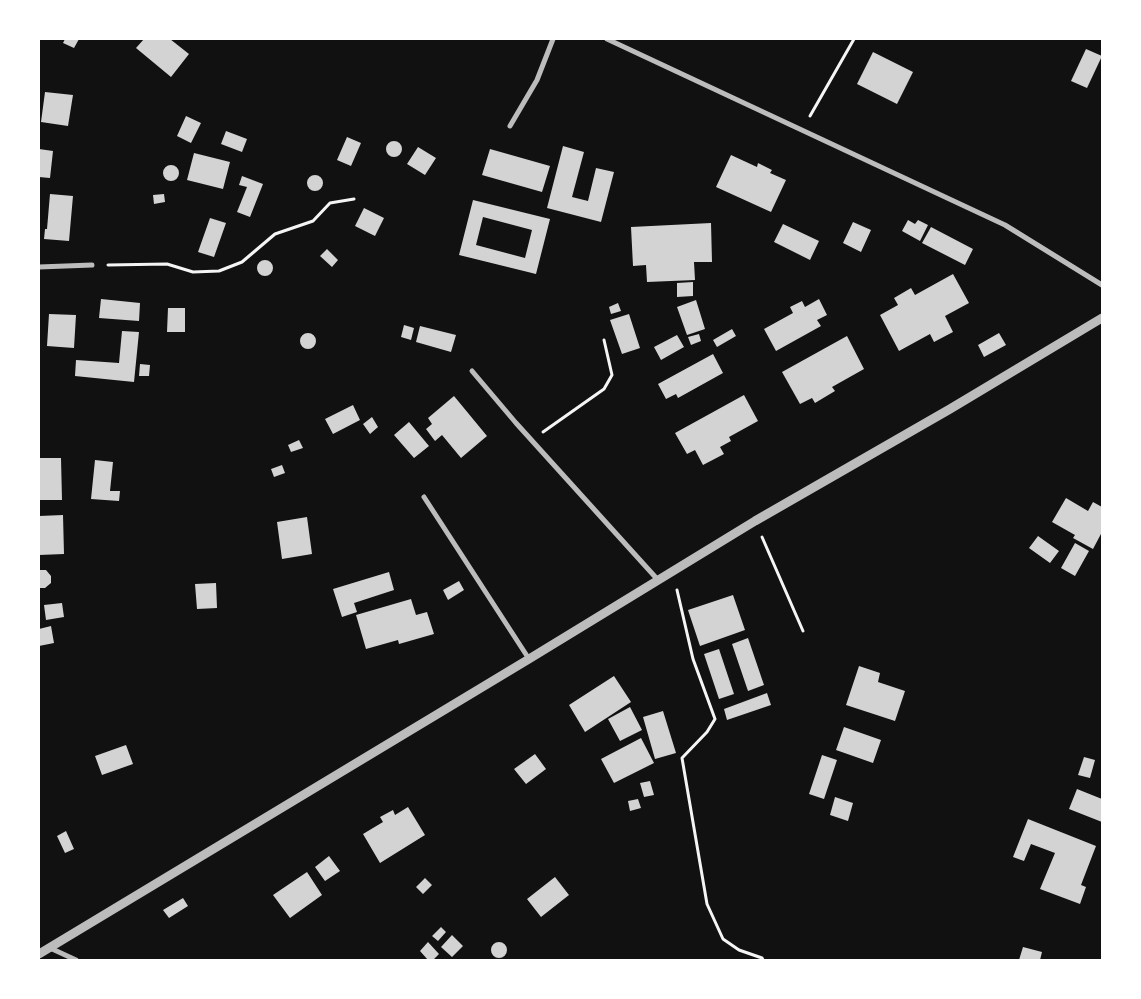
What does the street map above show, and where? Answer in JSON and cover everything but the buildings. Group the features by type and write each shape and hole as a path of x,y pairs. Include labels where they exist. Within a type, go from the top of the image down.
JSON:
{"street":[{"path":"510,126 536,80 553,39"},
{"path":"606,39 1006,225 1102,285"},
{"path":"39,267 92,265"},
{"path":"39,954 755,521 950,409 1102,318"},
{"path":"472,370 658,580"},
{"path":"424,497 529,659"},
{"path":"50,948 76,960"}],"path":[{"path":"802,130 854,39"},
{"path":"92,265 167,264 193,272 219,271 242,262 275,234 313,221 330,203 354,200"},
{"path":"532,440 604,389 612,375 604,340"},
{"path":"755,521 803,631"},
{"path":"673,572 693,659 715,719 707,732 682,758 707,904 723,939 739,950 763,960"}]}
